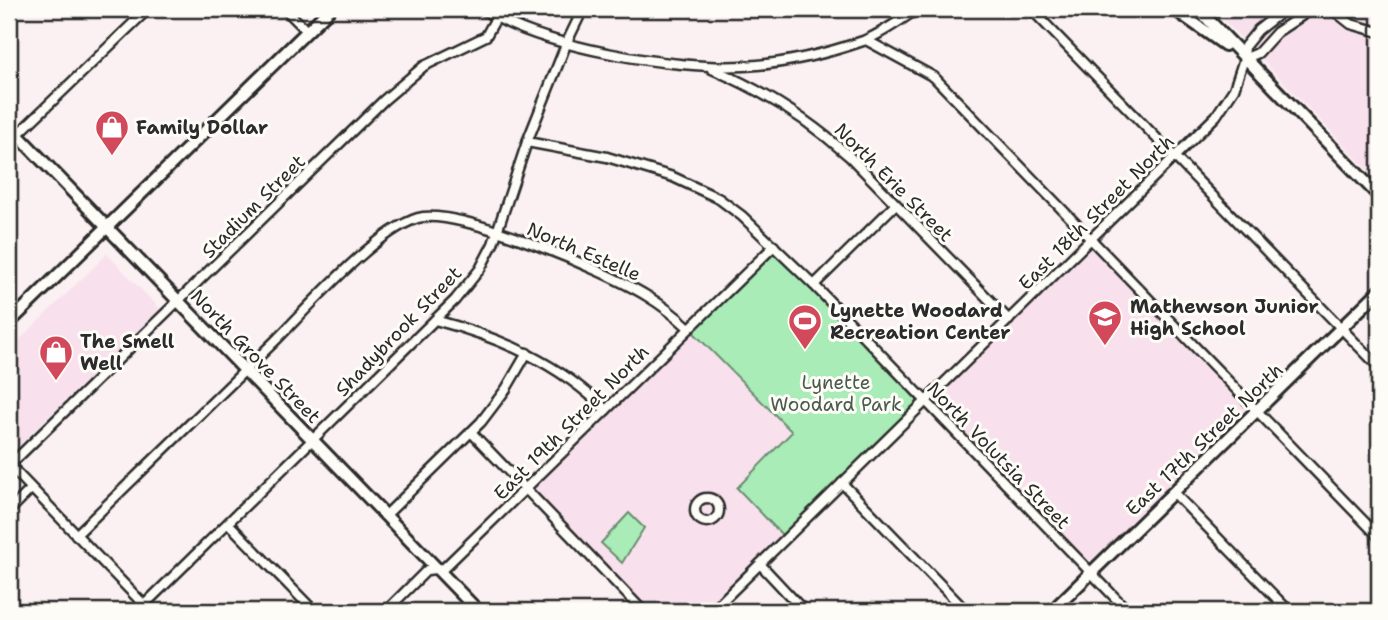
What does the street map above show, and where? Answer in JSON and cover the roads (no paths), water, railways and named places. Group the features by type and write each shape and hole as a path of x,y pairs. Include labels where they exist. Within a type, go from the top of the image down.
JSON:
{"street":[{"path":"9,15 15,9"},
{"path":"17,135 148,9"},
{"path":"285,9 307,31"},
{"path":"9,323 330,9"},
{"path":"482,9 496,18 542,36 614,54 706,66 745,66 789,61 866,40 918,9"},
{"name":"Shadybrook Street","path":"144,609 455,300 480,269 497,232 527,142 583,9"},
{"path":"1031,9 1379,367"},
{"path":"1174,9 1244,59"},
{"path":"1198,9 1379,196"},
{"name":"East 18th Street North","path":"712,611 1216,116 1234,89 1244,59 1245,46 1258,30 1285,9"},
{"path":"1244,59 1258,52 1277,32 1312,9"},
{"path":"1332,9 1351,24 1379,32"},
{"name":"Stadium Street","path":"31,489 15,471 13,464 384,100 424,66 455,48 486,36 496,18"},
{"path":"866,40 934,77 1379,537"},
{"name":"North Erie Street","path":"706,66 748,84 796,113 850,157 1009,320"},
{"name":"North Grove Street","path":"9,126 478,611"},
{"name":"North Volutsia Street","path":"527,142 607,157 673,177 718,198 742,216 814,285 1128,611"},
{"path":"814,285 895,205"},
{"name":"North Estelle","path":"76,535 380,238 402,223 422,217 439,216 463,221 581,262 619,280 668,309 689,328"},
{"name":"East 19th Street North","path":"386,611 427,570 444,568 774,246"},
{"name":"East 17th Street North","path":"1052,611 1379,291"},
{"path":"435,320 476,331 527,353 579,385 606,410"},
{"path":"385,516 471,432 506,388 527,353"},
{"path":"471,432 643,611"},
{"path":"842,483 966,611"},
{"path":"9,511 31,489 144,609"},
{"path":"1174,493 1289,611"},
{"path":"229,524 314,611"},
{"path":"760,564 804,611"}],"place":[{"name":"Family Dollar","path":"112,157"},
{"name":"Mathewson Junior High School","path":"1105,347"},
{"name":"Lynette Woodard Recreation Center","path":"805,351"},
{"name":"The Smell Well","path":"56,382"}],"park label":[{"name":"Lynette Woodard Park","path":"836,393"}]}
